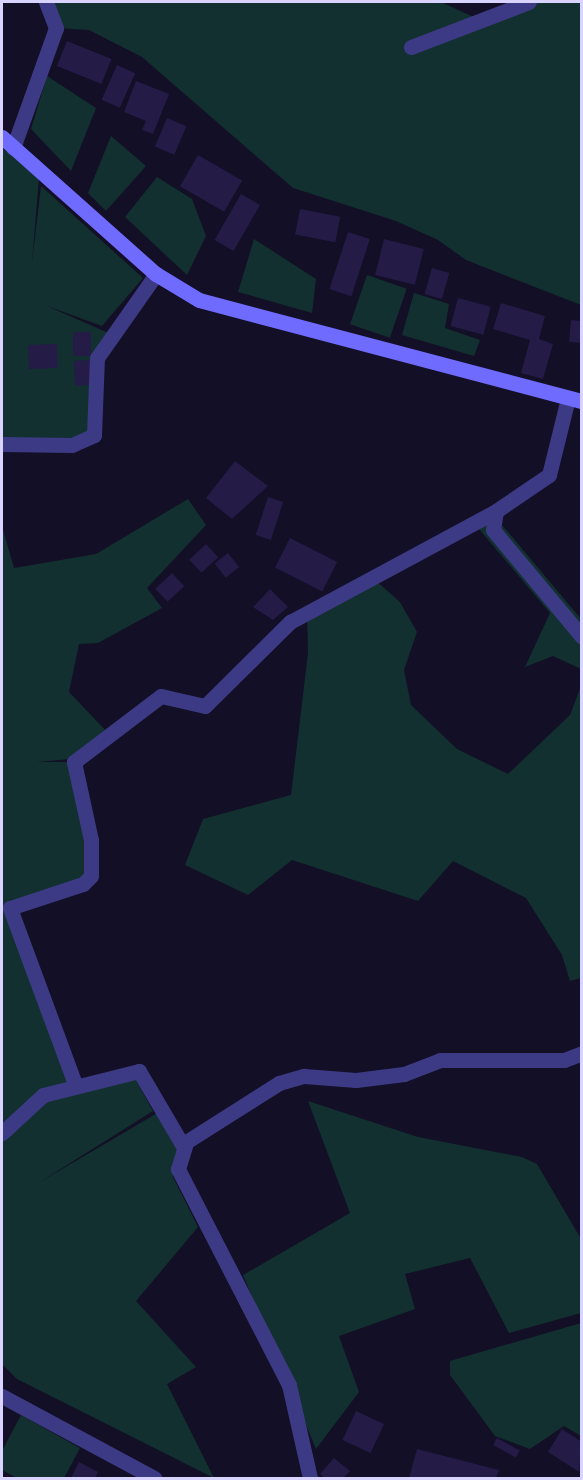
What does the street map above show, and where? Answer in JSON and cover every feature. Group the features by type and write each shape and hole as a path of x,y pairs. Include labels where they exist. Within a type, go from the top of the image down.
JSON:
{"street":[{"path":"14,148 56,28 46,2"},
{"path":"411,47 529,2"},
{"path":"2,137 156,274 211,305 575,400 549,475 496,511 290,622 205,706 161,696 74,762 91,840 91,876 83,884 10,908 75,1084"},
{"path":"2,444 72,445 94,435 97,358 156,274"},
{"path":"496,511 493,531 582,637"},
{"path":"183,1146 279,1083 304,1076 356,1080 404,1074 440,1059 564,1060 582,1053"},
{"path":"2,1133 44,1095 75,1084 139,1071 183,1146 178,1169 289,1385 310,1479"},
{"path":"2,1396 154,1479"}],"green space":[{"path":"46,2 441,2 480,20 529,2 581,2 581,305 466,260 438,240 396,221 293,188 142,57 89,30 56,28"},
{"path":"47,76 96,108 71,171 31,129"},
{"path":"111,136 146,166 106,211 88,193"},
{"path":"2,148 39,178 32,263 41,186 143,278 102,326 47,306 113,335 100,362 94,435 2,447"},
{"path":"157,177 192,199 206,236 187,275 125,217"},
{"path":"254,239 316,279 312,313 238,292"},
{"path":"367,275 407,289 390,338 350,324"},
{"path":"414,293 449,304 445,328 480,340 474,356 402,335"},
{"path":"188,499 206,525 147,588 162,608 98,643 79,644 69,692 110,735 70,759 37,762 74,762 95,875 10,908 76,1086 134,1077 153,1111 40,1182 159,1112 179,1143 173,1177 198,1227 136,1301 196,1367 167,1384 214,1478 17,1379 2,1364 2,526 14,568 96,554"},
{"path":"497,519 581,619 581,669 553,656 525,667 550,613 479,529"},
{"path":"374,579 400,602 417,632 404,670 411,705 457,749 508,774 570,715 581,686 581,978 570,981 562,955 526,898 453,861 418,901 292,860 248,895 185,865 203,819 291,795 308,653 307,615"},
{"path":"308,1101 418,1137 522,1157 537,1164 581,1239 581,1313 509,1333 470,1258 405,1274 415,1309 339,1336 359,1392 316,1449 243,1275 350,1213"},
{"path":"581,1323 581,1436 564,1426 530,1449 495,1436 450,1375 450,1361"},
{"path":"21,1415 80,1448 64,1478 17,1478 2,1470 2,1451"}],"building":[{"path":"67,41 112,59 101,84 57,66"},
{"path":"117,65 135,73 120,108 102,100"},
{"path":"136,81 169,94 153,134 142,130 146,121 124,112"},
{"path":"167,118 186,126 174,155 155,147"},
{"path":"198,155 242,180 224,212 180,186"},
{"path":"241,194 260,205 234,251 214,240"},
{"path":"300,209 340,217 335,242 295,235"},
{"path":"348,232 370,239 351,296 329,289"},
{"path":"384,239 424,249 415,285 375,275"},
{"path":"432,268 449,273 442,299 425,294"},
{"path":"458,298 491,307 483,335 450,326"},
{"path":"501,303 545,316 539,339 553,344 543,379 521,373 530,340 493,329"},
{"path":"571,320 582,321 582,343 569,342"},
{"path":"73,332 91,332 91,356 73,356"},
{"path":"57,344 58,368 29,369 28,345"},
{"path":"92,360 93,385 75,386 74,361"},
{"path":"235,461 268,486 232,519 206,498"},
{"path":"268,497 283,502 271,540 256,535"},
{"path":"290,538 337,562 322,591 275,567"},
{"path":"206,544 218,557 201,573 189,560"},
{"path":"228,553 239,567 226,578 215,563"},
{"path":"172,573 184,586 167,602 155,589"},
{"path":"270,589 288,607 273,620 253,607"},
{"path":"356,1411 384,1424 371,1453 342,1440"},
{"path":"562,1429 582,1442 579,1472 548,1452"},
{"path":"497,1438 520,1451 516,1458 493,1445"},
{"path":"417,1449 499,1470 496,1478 409,1478"},
{"path":"334,1458 350,1471 343,1478 325,1478 320,1474"},
{"path":"79,1462 98,1472 95,1478 71,1478"}]}
